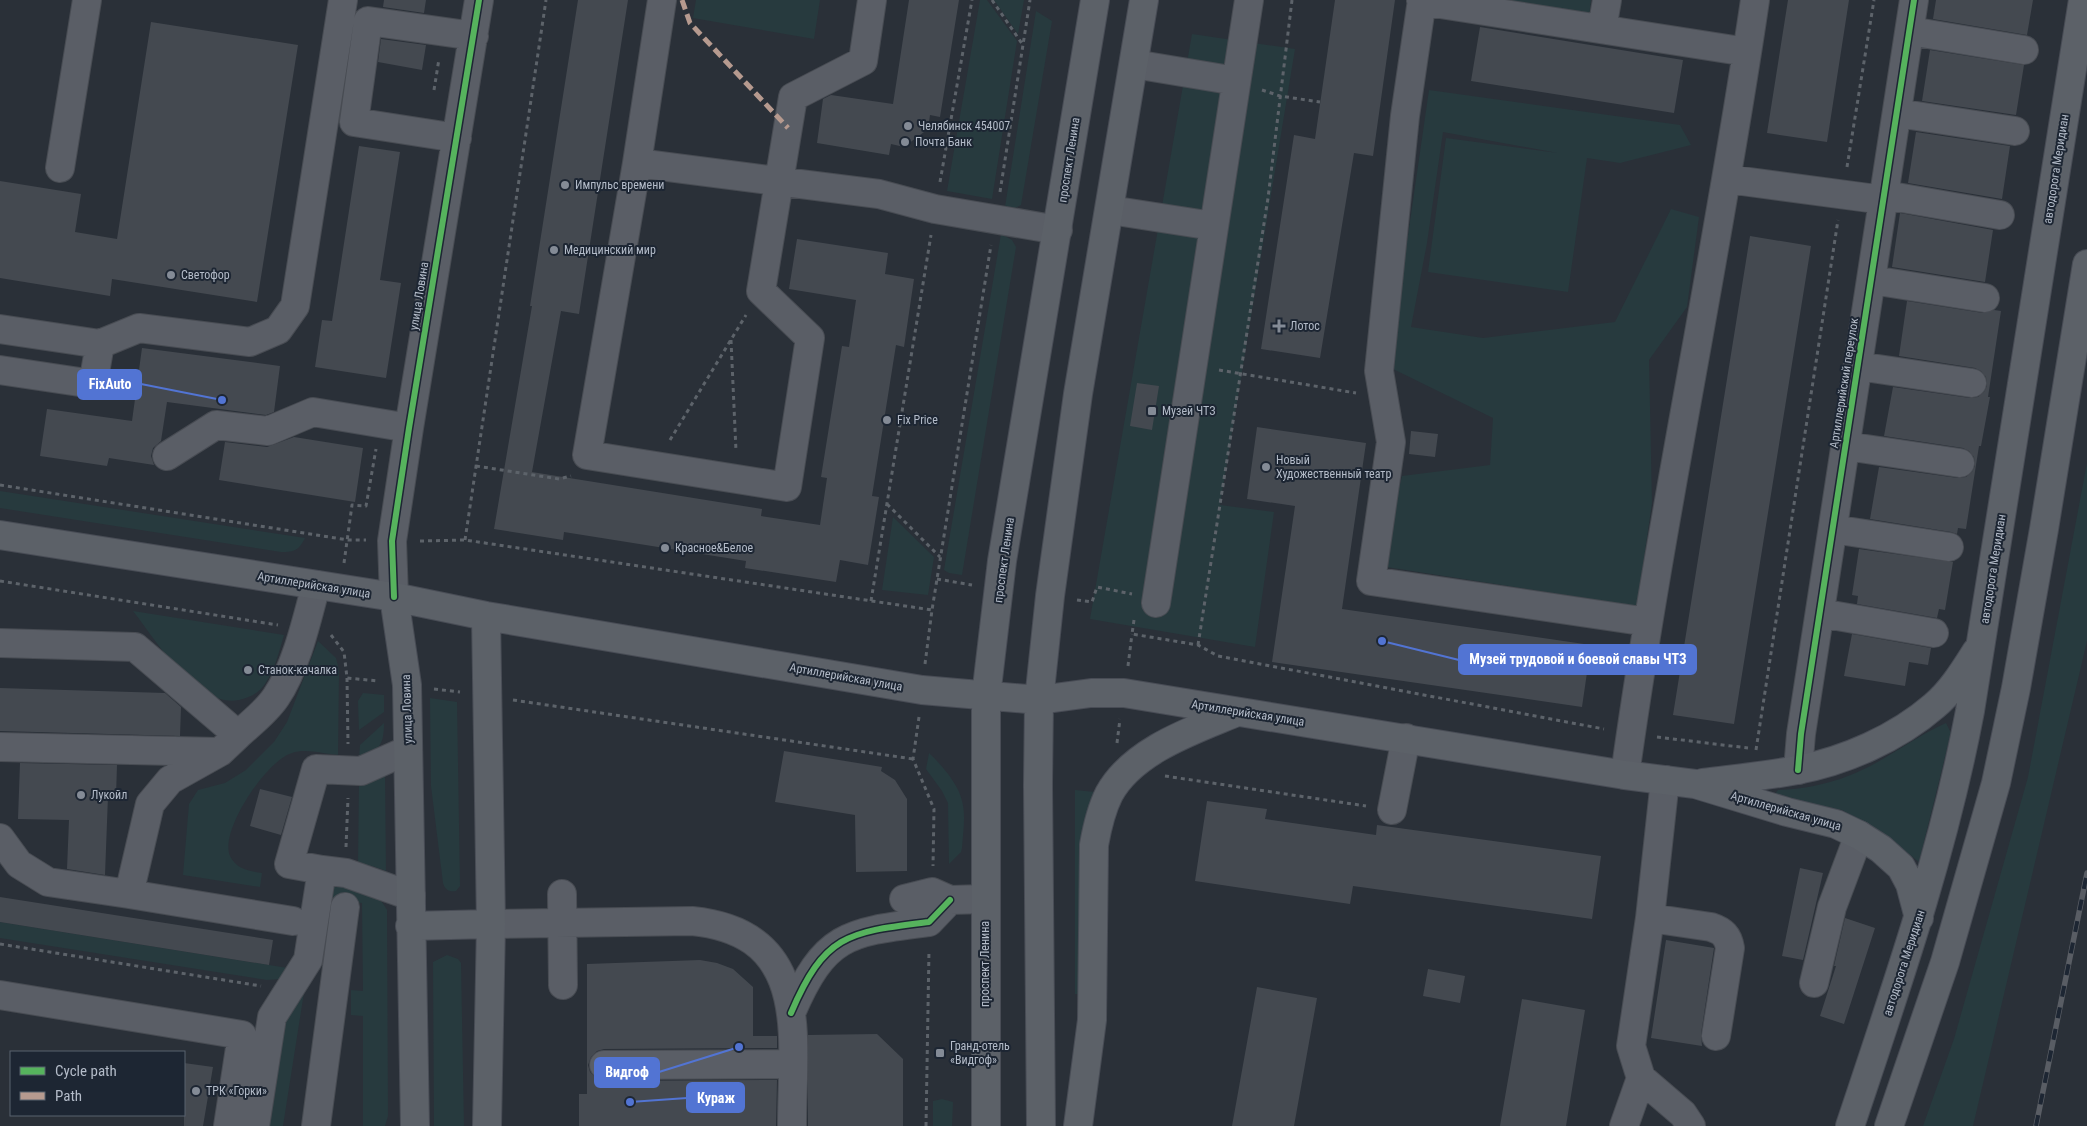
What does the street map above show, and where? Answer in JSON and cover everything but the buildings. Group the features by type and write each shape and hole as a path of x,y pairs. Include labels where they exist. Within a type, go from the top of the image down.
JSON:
{"main road":[{"name":"проспект Ленина","path":"986,1126 986,696 1002,561 1095,0"},
{"name":"автодорога Меридиан","path":"1850,1126 1919,918 1942,840 1958,774 1981,644 2083,0"},
{"path":"1041,1126 1039,700 1050,596 1078,394 1145,4"},
{"path":"1889,1126 1945,962 1996,783 2016,688 2041,548 2087,264"},
{"name":"Артиллерийская улица","path":"0,535 394,597 486,616 922,690 1039,700 1091,693 1124,693 1625,775 1695,784 1787,812 1836,824 1859,835 1882,849 1901,867 1910,884 1919,918"},
{"name":"улица Ловина","path":"394,597 407,685 415,1126"},
{"path":"486,616 490,924 486,1126"},
{"name":"Артиллерийская улица","path":"1695,784 1798,770 1840,758 1874,744 1923,715 1936,705 1962,675 1981,644"},
{"path":"1078,1126 1092,1020 1094,845 1102,813 1109,795 1124,773 1169,741 1236,712"},
{"path":"410,926 490,924"}],"street":[{"path":"60,168 86,0"},
{"path":"0,329 100,344 139,328 250,342 278,330 295,306 343,0"},
{"name":"улица Ловина","path":"394,597 392,541 480,0"},
{"path":"662,0 637,163 587,454 787,487 810,338 761,291 793,96 863,60 872,0"},
{"path":"1143,604 1192,365 1249,0"},
{"path":"1648,622 1371,581 1391,442 1379,370 1404,125 1421,0 1748,52"},
{"path":"1602,29 1607,0"},
{"path":"1625,775 1648,622 1727,179 1755,0"},
{"name":"Артиллерийский переулок","path":"1798,770 1801,734 1914,0"},
{"path":"457,138 354,122 368,20 474,36"},
{"path":"1910,31 2024,50"},
{"path":"1134,64 1236,81"},
{"path":"1897,113 2015,131"},
{"path":"637,163 880,194 935,209 1058,230"},
{"path":"1727,179 1884,198 2000,215"},
{"path":"1110,210 1213,226"},
{"path":"1872,280 1985,298"},
{"path":"0,370 93,384 100,344"},
{"path":"1858,366 1972,383"},
{"path":"167,456 216,425 268,431 313,412 409,428"},
{"path":"1846,446 1960,463"},
{"path":"1833,529 1949,547"},
{"path":"129,894 150,804 170,780 229,744 261,715 276,697 287,677 304,630 316,585"},
{"path":"1820,613 1934,633"},
{"path":"0,643 135,648 229,744"},
{"path":"1392,810 1406,738"},
{"path":"0,746 229,744"},
{"path":"408,750 361,771 316,769 289,864 346,873 410,896"},
{"path":"1665,780 1650,918 1631,1046 1641,1078 1683,1114 1691,1126"},
{"path":"1814,983 1832,907 1859,835"},
{"path":"0,838 19,864 48,882 293,921"},
{"path":"255,1126 272,1016 308,960 322,870"},
{"path":"562,894 563,985"},
{"path":"792,1025 803,985 813,969 833,947 845,939 912,916 941,896 985,899"},
{"path":"316,1126 345,907"},
{"path":"1650,918 1711,927 1721,930 1729,938 1730,948 1716,1036"},
{"path":"490,924 692,922 717,925 739,933 760,946 782,975 788,990 792,1025 792,1126"},
{"path":"0,995 242,1035 228,1126"},
{"path":"604,1065 792,1064"},
{"path":"1624,1126 1641,1078"}],"path":[{"path":"464,540 546,0"},
{"path":"871,601 935,209 972,0"},
{"path":"992,0 1023,45"},
{"path":"941,896 934,809 913,759 940,557 1030,0"},
{"path":"1198,645 1268,198 1292,0"},
{"path":"1050,596 1092,602 1097,587 1143,604 1132,634 1198,645 1218,656 1631,734 1757,750 1842,194 1874,0"},
{"path":"427,133 443,32"},
{"path":"1236,81 1280,96 1320,102"},
{"path":"655,466 761,291"},
{"path":"731,340 738,479"},
{"path":"1192,365 1384,398"},
{"path":"348,540 352,505 366,506 380,423"},
{"path":"476,466 560,479 583,472 587,454"},
{"path":"0,486 348,540 464,540 932,610"},
{"path":"887,504 940,557"},
{"path":"937,579 1000,589"},
{"path":"0,581 331,635 344,652 347,678 487,696 913,759"},
{"path":"1160,775 1392,810"},
{"path":"912,916 926,1126"},
{"path":"0,944 289,990"}],"green space":[{"path":"696,0 820,0 814,39 693,18"},
{"path":"980,0 987,0 1017,41 992,199 947,191"},
{"path":"994,0 1024,0 1018,34"},
{"path":"1488,0 1591,0 1589,17"},
{"path":"1036,11 1052,21 1021,205 1015,208 1005,207"},
{"path":"1192,34 1295,49 1220,505 1274,512 1255,647 1090,619"},
{"path":"1429,90 1680,125 1691,145 1620,163 1587,158 1568,292 1428,272 1446,138 1558,153 1443,132 1427,243 1411,327 1483,338 1615,322 1671,209 1699,217 1687,307 1649,360 1652,503 1637,606 1380,566 1402,476 1490,465 1493,418 1389,367"},
{"path":"1001,234 1012,240 1016,247 962,575 949,573 944,570"},
{"path":"2087,463 2087,641 1973,1126 1923,1126 1954,1039 2028,777"},
{"path":"0,491 305,538 296,550 281,552 0,508"},
{"path":"893,517 934,557 928,595 882,590"},
{"path":"133,611 284,635 274,666 263,687 253,695 243,699 223,700 208,694 178,669"},
{"path":"318,641 336,658 339,670 338,755 309,751 292,753 282,758 258,782 238,814 228,845 230,856 239,867 262,873 260,887 183,875 189,804 198,790 225,783 246,770 274,742 287,722"},
{"path":"363,693 384,695 384,712 359,730 358,701"},
{"path":"430,698 457,702 460,886 456,891 448,890 443,883 431,786"},
{"path":"384,723 383,737 379,746 359,758 360,745"},
{"path":"1946,723 1951,733 1919,862 1881,832 1842,810 1778,798 1775,794 1778,790 1814,786 1861,771"},
{"path":"929,753 944,769 957,788 963,806 962,848 961,852 949,864 948,803 926,769"},
{"path":"385,773 386,871 358,864 359,783"},
{"path":"1075,790 1095,792 1080,994 1075,994"},
{"path":"329,884 355,887 370,892 382,902 387,910 388,1116 385,1126 363,1126 363,1016 351,1015 351,990 363,991 362,903 327,898"},
{"path":"0,922 294,969 280,979 267,980 0,938"},
{"path":"447,955 458,959 461,963 464,1126 434,1126 433,962"},
{"path":"305,986 283,1126 269,1126 287,1015"},
{"path":"942,1099 953,1102 952,1126 933,1126 933,1101"}],"railway":[{"path":"2036,1126 2087,873"}],"marked path":[{"path":"682,0 690,23 788,128"}],"cycle path":[{"path":"394,597 392,541 479,0"},
{"path":"1798,770 1801,734 1914,0"},
{"path":"791,1013 803,987 816,966 843,941 878,929 929,922 950,900"}],"place":[{"name":"Челябинск 454007","path":"908,126"},
{"name":"Почта Банк","path":"905,142"},
{"name":"Импульс времени","path":"565,185"},
{"name":"Медицинский мир","path":"554,250"},
{"name":"Светофор","path":"171,275"},
{"name":"Лотос","path":"1279,326"},
{"name":"FixAuto","path":"222,400"},
{"name":"Музей ЧТЗ","path":"1152,411"},
{"name":"Fix Price","path":"887,420"},
{"name":"Новый Художественный театр","path":"1266,467"},
{"name":"Красное&Белое","path":"665,548"},
{"name":"Музей трудовой и боевой славы ЧТЗ","path":"1382,641"},
{"name":"Станок-качалка","path":"248,670"},
{"name":"Лукойл","path":"81,795"},
{"name":"Видгоф","path":"739,1047"},
{"name":"Гранд-отель «Видгоф»","path":"940,1053"},
{"name":"ТРК «Горки»","path":"196,1091"},
{"name":"Кураж","path":"630,1102"}]}
